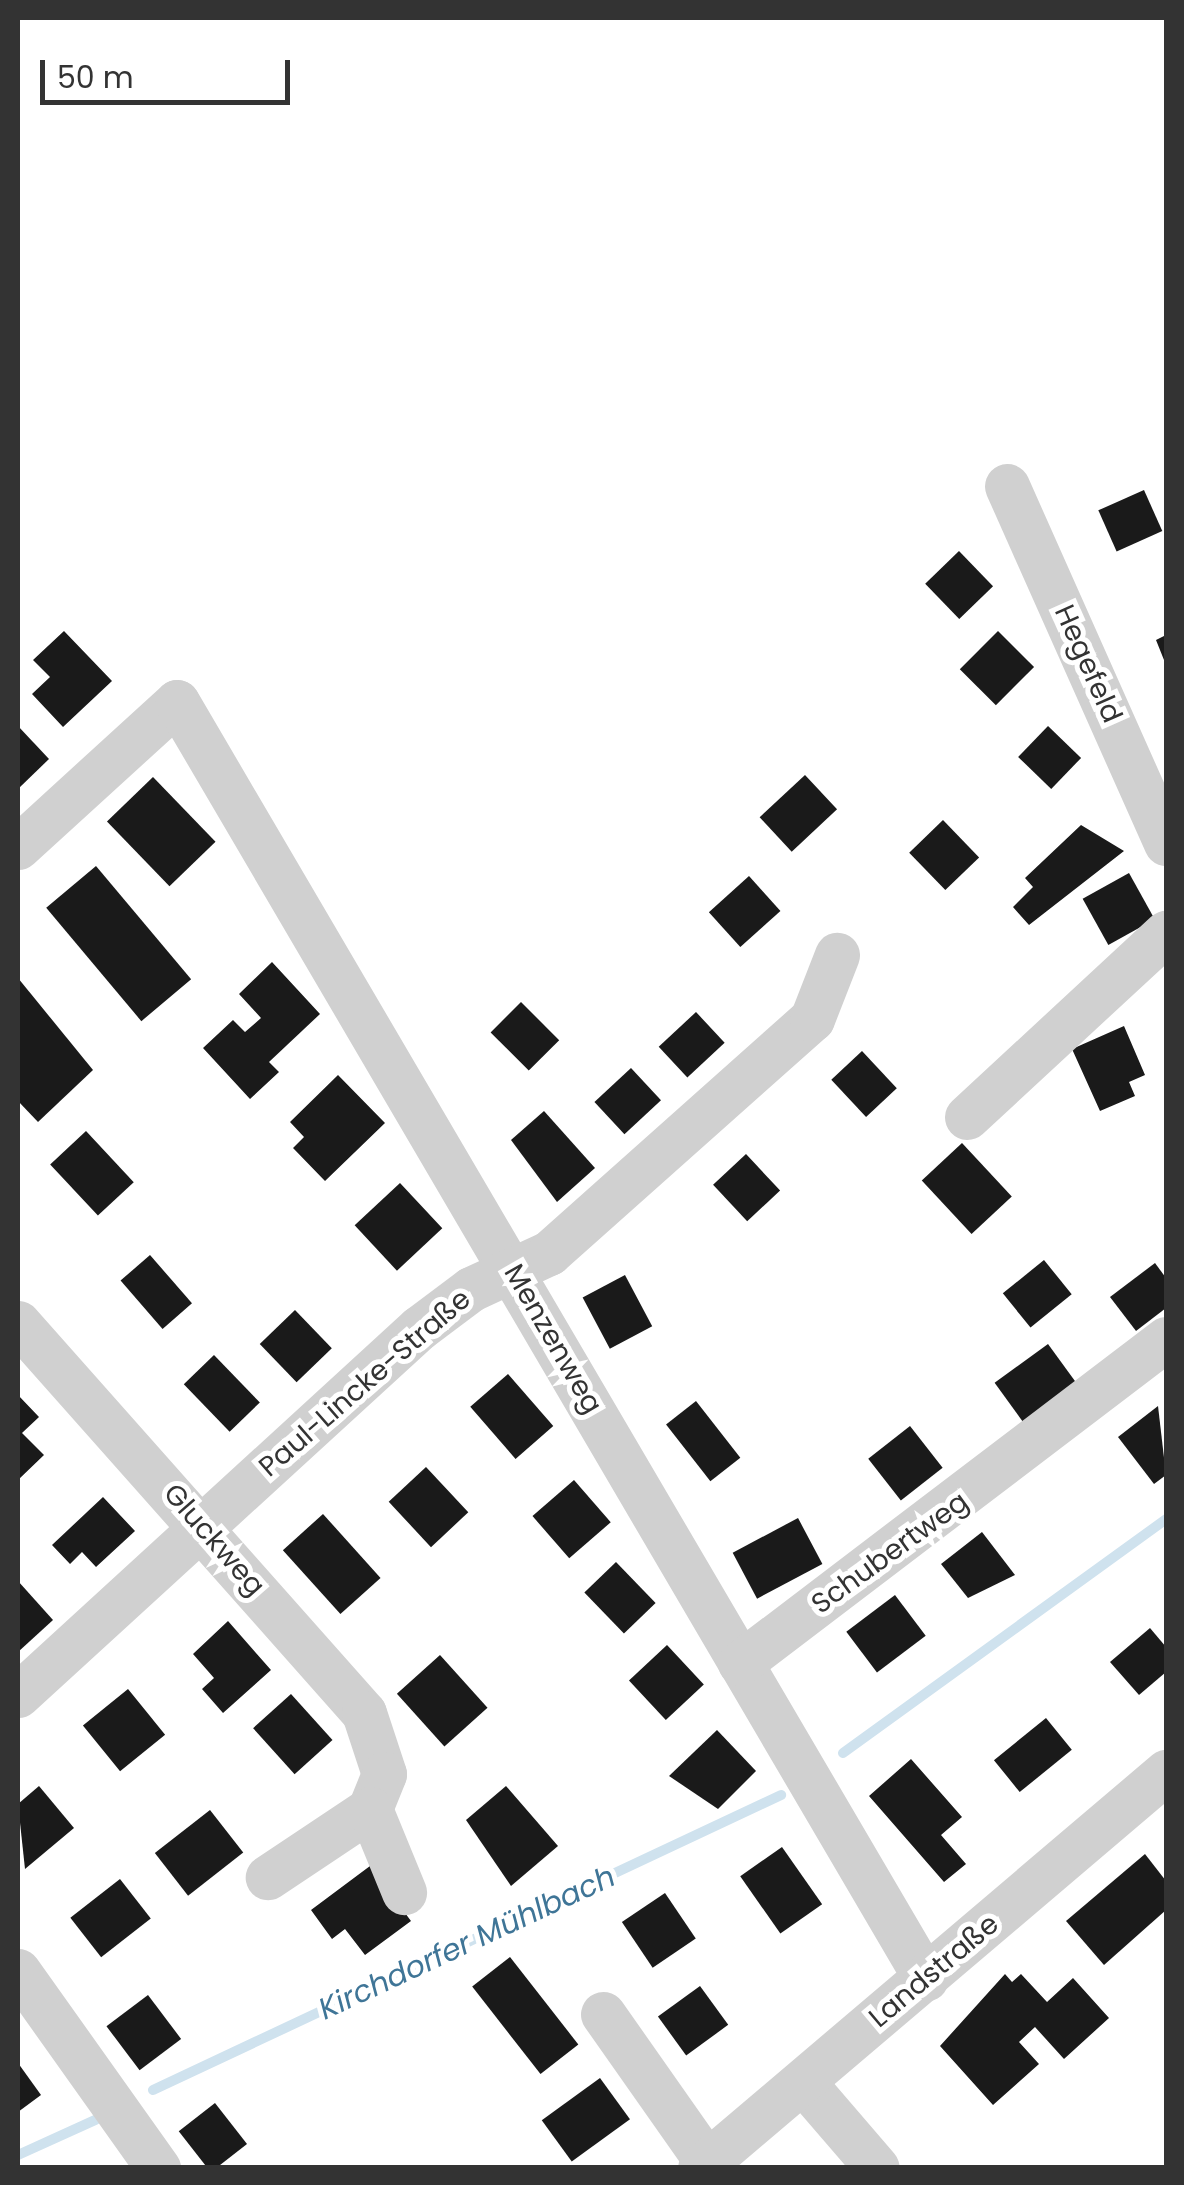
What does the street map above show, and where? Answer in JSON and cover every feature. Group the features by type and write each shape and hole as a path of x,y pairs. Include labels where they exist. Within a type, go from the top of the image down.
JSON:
{"street":[{"name":"Hegefeld","path":"1008,486 1166,843"},
{"name":"Menzenweg","path":"18,847 177,702 926,1979"},
{"path":"967,1118 1166,933"},
{"name":"Paul-Lincke-Straße","path":"18,1695 419,1328 513,1270 549,1253 812,1019 837,955"},
{"name":"Gluckweg","path":"18,1323 202,1525 364,1713 377,1792 404,1892"},
{"name":"Schubertweg","path":"740,1663 1040,1442 1166,1339"},
{"name":"Landstraße","path":"704,2165 1166,1772"},
{"path":"268,1878 377,1792"},
{"path":"18,1971 158,2168"},
{"path":"604,2014 704,2165"},
{"path":"803,2082 878,2168"}],"building":[{"path":"1144,490 1162,531 1117,551 1098,510"},
{"path":"959,551 993,586 959,619 925,584"},
{"path":"64,631 112,681 63,727 32,694 50,677 33,660"},
{"path":"998,631 1034,667 996,705 960,669"},
{"path":"1166,635 1166,665 1156,640"},
{"path":"18,726 49,759 18,789"},
{"path":"1048,726 1081,758 1051,789 1018,757"},
{"path":"805,775 837,809 792,852 760,817"},
{"path":"153,777 216,842 169,886 107,821"},
{"path":"943,820 979,857 945,890 909,853"},
{"path":"1081,825 1124,851 1029,925 1013,907 1033,887 1025,878"},
{"path":"96,866 191,979 141,1021 46,908"},
{"path":"1129,873 1155,919 1108,945 1083,899"},
{"path":"749,876 780,911 740,947 709,912"},
{"path":"272,962 320,1014 269,1062 279,1072 250,1099 203,1048 233,1020 245,1032 261,1018 239,994"},
{"path":"18,978 93,1070 38,1122 18,1101"},
{"path":"521,1002 559,1040 529,1071 491,1032"},
{"path":"696,1012 725,1043 687,1077 659,1047"},
{"path":"1124,1026 1145,1075 1129,1082 1135,1096 1100,1111 1072,1049"},
{"path":"862,1051 897,1088 866,1117 831,1080"},
{"path":"631,1068 661,1100 624,1134 594,1102"},
{"path":"338,1075 385,1123 325,1181 293,1148 304,1137 290,1122"},
{"path":"544,1111 595,1168 557,1202 511,1140"},
{"path":"86,1131 134,1182 98,1216 50,1164"},
{"path":"962,1143 1012,1196 972,1234 922,1181"},
{"path":"746,1154 780,1191 747,1221 713,1185"},
{"path":"400,1183 442,1228 397,1271 355,1225"},
{"path":"150,1255 192,1303 163,1329 121,1281"},
{"path":"1044,1260 1072,1294 1031,1328 1003,1293"},
{"path":"1155,1263 1166,1278 1166,1308 1136,1331 1110,1297"},
{"path":"625,1275 652,1326 610,1349 583,1298"},
{"path":"295,1310 332,1348 297,1382 260,1344"},
{"path":"1048,1344 1076,1383 1023,1422 995,1383"},
{"path":"214,1355 260,1402 230,1432 184,1384"},
{"path":"508,1374 553,1426 516,1459 470,1407"},
{"path":"18,1395 39,1417 22,1433 44,1455 18,1480"},
{"path":"696,1401 740,1458 710,1481 666,1424"},
{"path":"1158,1406 1166,1475 1154,1484 1118,1437"},
{"path":"910,1426 943,1468 901,1500 868,1459"},
{"path":"426,1467 468,1512 431,1547 389,1502"},
{"path":"574,1480 611,1522 569,1558 532,1516"},
{"path":"103,1497 135,1531 96,1567 82,1552 70,1564 52,1545"},
{"path":"323,1514 381,1578 340,1614 283,1550"},
{"path":"798,1518 822,1564 757,1599 733,1553"},
{"path":"982,1532 1015,1575 968,1598 941,1564"},
{"path":"616,1562 656,1603 624,1634 584,1593"},
{"path":"18,1581 53,1620 18,1652"},
{"path":"895,1595 926,1636 877,1672 846,1632"},
{"path":"228,1621 271,1670 223,1713 202,1689 214,1678 193,1654"},
{"path":"1150,1628 1166,1647 1166,1672 1139,1695 1110,1662"},
{"path":"667,1645 704,1684 666,1720 629,1680"},
{"path":"440,1655 488,1708 444,1747 397,1694"},
{"path":"128,1689 165,1735 120,1771 83,1726"},
{"path":"291,1694 332,1740 295,1774 253,1728"},
{"path":"1046,1718 1072,1750 1020,1792 994,1760"},
{"path":"717,1730 756,1771 718,1809 669,1776"},
{"path":"911,1759 962,1817 941,1835 966,1864 944,1882 869,1796"},
{"path":"39,1786 74,1828 25,1869 18,1804"},
{"path":"506,1786 558,1846 511,1886 466,1820"},
{"path":"210,1810 243,1853 188,1896 155,1853"},
{"path":"782,1847 822,1904 780,1934 740,1876"},
{"path":"1145,1854 1166,1881 1166,1910 1104,1965 1066,1921"},
{"path":"370,1866 411,1921 365,1955 345,1929 332,1939 311,1910"},
{"path":"120,1879 151,1918 101,1957 70,1918"},
{"path":"665,1893 696,1939 653,1968 622,1922"},
{"path":"510,1957 578,2044 541,2074 472,1987"},
{"path":"1005,1974 1012,1982 1021,1974 1047,2002 1073,1978 1109,2018 1064,2059 1035,2027 1019,2042 1039,2064 993,2105 940,2046"},
{"path":"700,1986 728,2025 686,2055 658,2017"},
{"path":"148,1995 181,2039 140,2070 106,2026"},
{"path":"18,2063 41,2095 18,2112"},
{"path":"600,2078 630,2119 572,2162 542,2120"},
{"path":"215,2103 247,2144 216,2168 207,2168 179,2131"}],"waterway":[{"name":"Kirchdorfer Mühlbach","path":"843,1753 1166,1519"},
{"name":"Kirchdorfer Mühlbach","path":"153,2090 781,1795"},
{"name":"Kirchdorfer Mühlbach","path":"18,2155 95,2120"}]}
